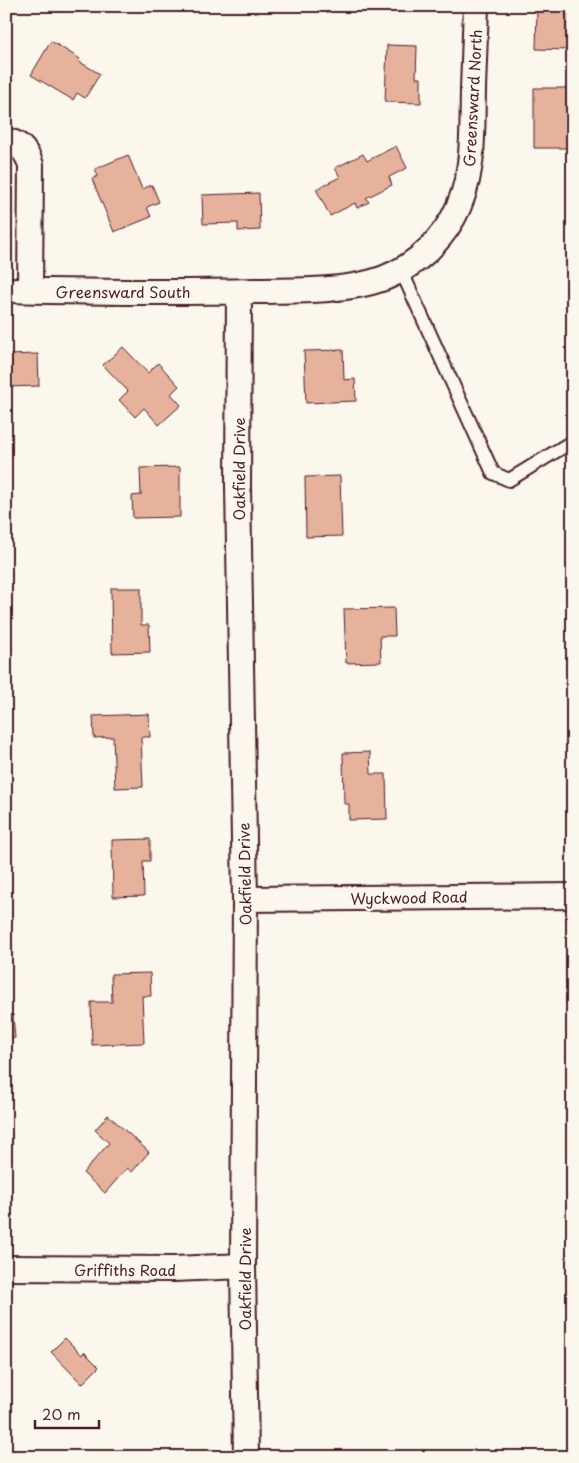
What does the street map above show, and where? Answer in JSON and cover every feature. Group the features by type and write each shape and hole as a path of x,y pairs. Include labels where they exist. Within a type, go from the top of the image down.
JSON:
{"street":[{"name":"Greensward North","path":"239,292 338,289 373,282 401,270 419,258 438,240 453,218 465,188 472,154 476,6"},
{"path":"6,141 19,146 27,154 31,165 30,290"},
{"name":"Greensward South","path":"6,290 239,292"},
{"name":"Oakfield Drive","path":"239,292 238,487 245,899 243,1266 246,1457"},
{"name":"Wyckwood Road","path":"245,899 573,896"},
{"name":"Griffiths Road","path":"6,1268 174,1269 243,1266"}],"lane":[{"path":"401,270 493,473 509,480 573,441"}],"building":[{"path":"537,6 573,6 573,29 571,29 570,50 536,49"},
{"path":"51,41 80,59 78,61 100,74 85,98 77,93 73,100 31,75"},
{"path":"387,45 417,46 416,78 421,78 421,103 385,102"},
{"path":"534,88 570,88 570,148 534,148"},
{"path":"396,146 407,168 389,177 392,185 366,198 369,202 357,208 355,203 330,216 316,189 340,177 335,168 363,154 367,161"},
{"path":"128,155 142,189 152,185 159,202 147,207 151,217 114,232 92,179 98,176 95,169"},
{"path":"259,193 260,230 238,231 238,223 203,224 202,195"},
{"path":"123,347 148,373 158,363 179,386 171,394 181,405 159,425 144,408 135,417 119,400 128,391 103,365"},
{"path":"343,350 344,380 355,379 356,401 306,403 304,351"},
{"path":"38,354 39,386 6,387 6,355"},
{"path":"180,467 180,517 133,518 132,496 141,495 140,468"},
{"path":"340,476 342,536 306,537 305,477"},
{"path":"111,588 141,588 141,625 149,625 150,652 112,653"},
{"path":"394,608 395,636 380,636 381,662 346,663 344,609"},
{"path":"149,714 150,737 141,737 143,787 115,788 113,737 94,738 93,716"},
{"path":"370,752 371,774 386,774 387,819 349,820 349,804 344,804 343,753"},
{"path":"150,839 150,861 143,861 144,896 113,897 112,840"},
{"path":"150,973 151,996 142,996 144,1043 92,1045 91,1002 112,1002 111,974"},
{"path":"13,1015 15,1038 6,1039 6,1016"},
{"path":"108,1115 149,1152 132,1172 127,1168 105,1193 83,1173 109,1143 95,1130"},
{"path":"65,1338 82,1355 84,1352 99,1367 82,1384 51,1352"}]}
